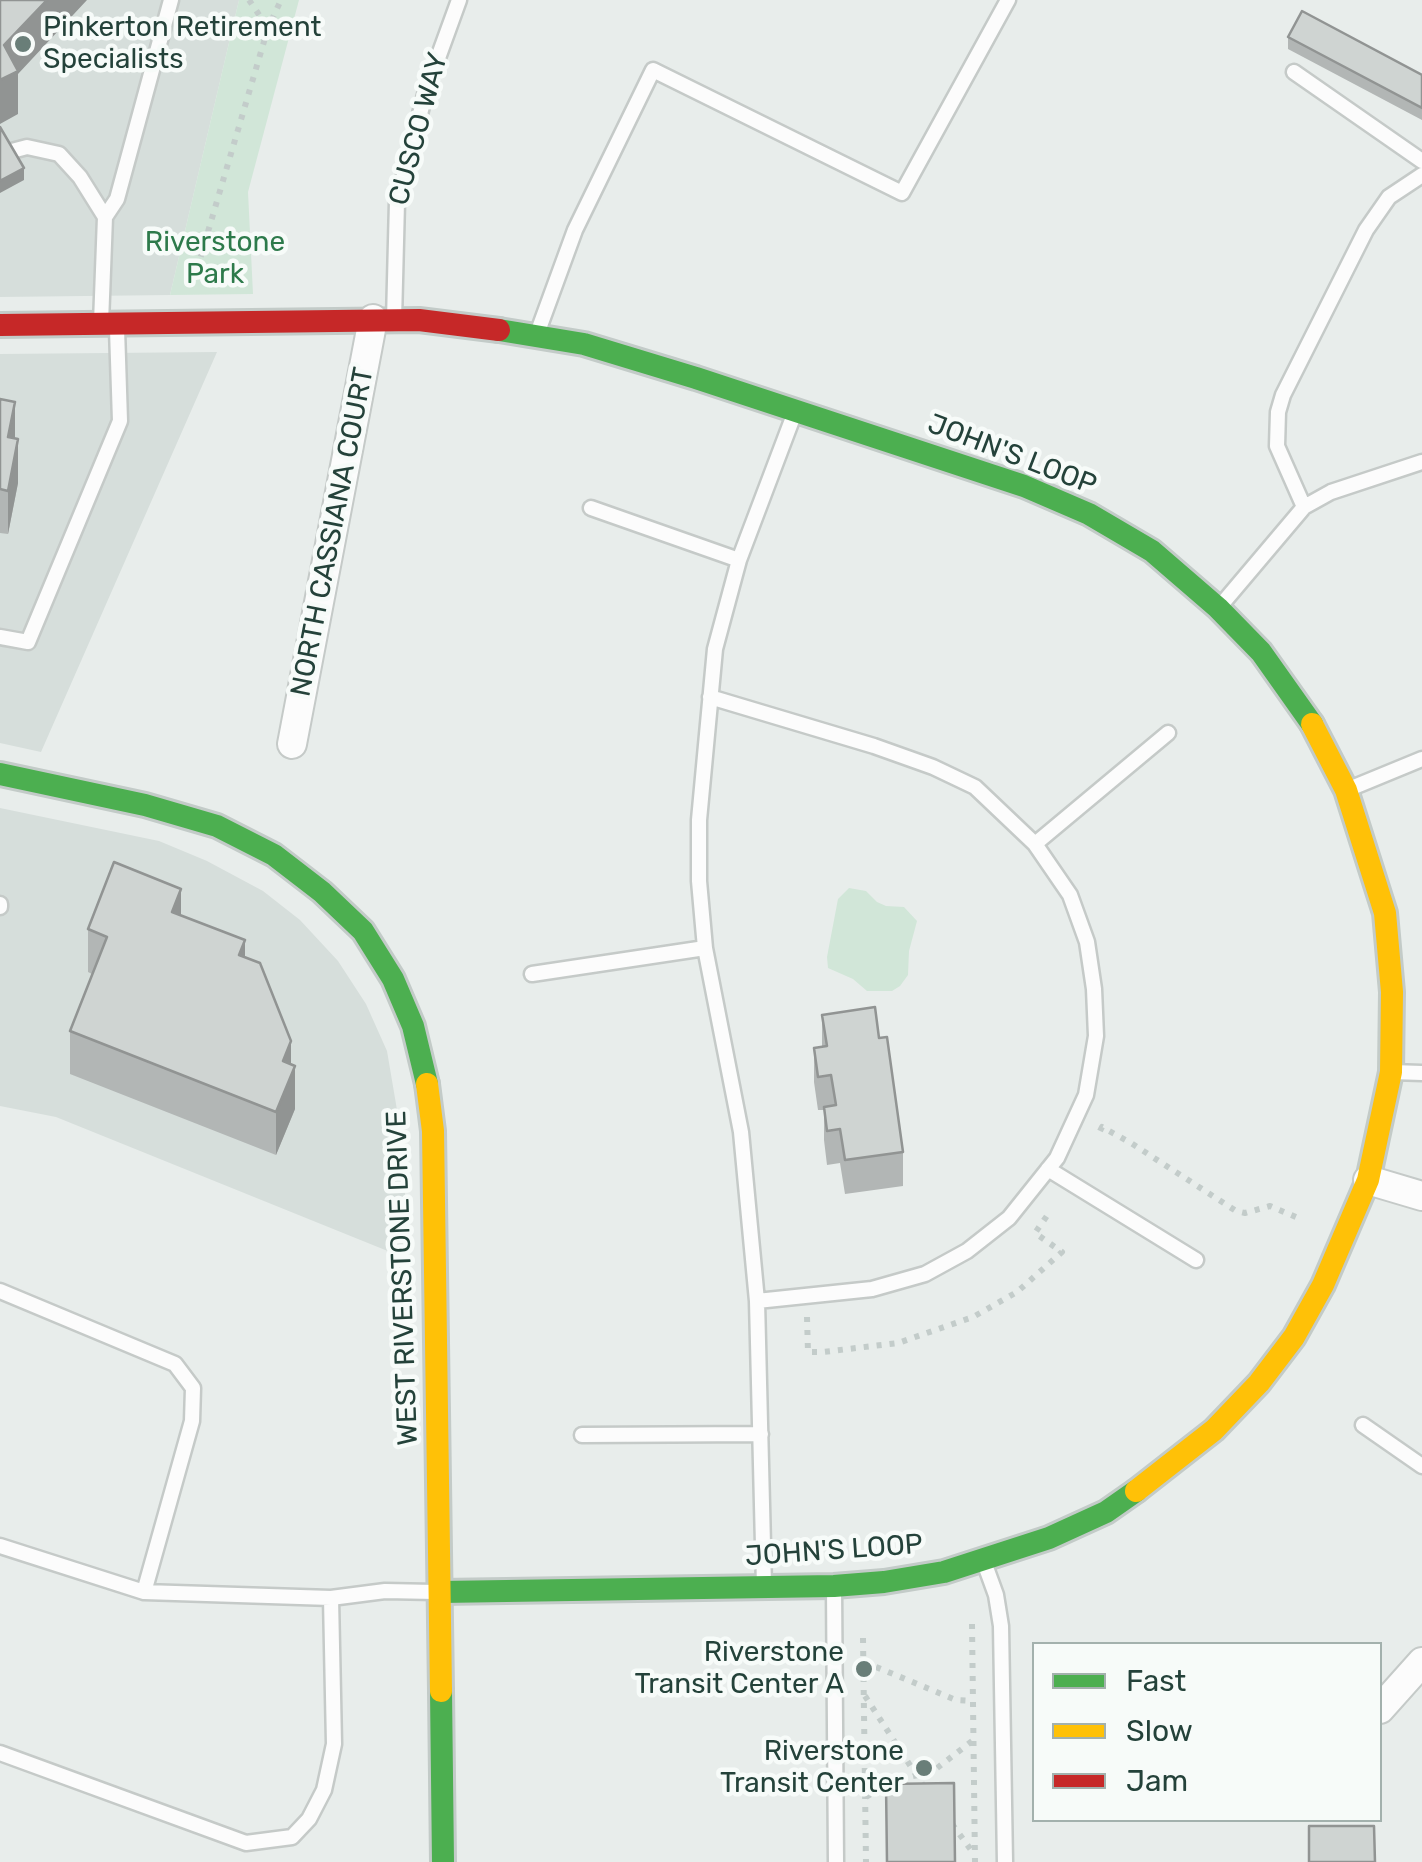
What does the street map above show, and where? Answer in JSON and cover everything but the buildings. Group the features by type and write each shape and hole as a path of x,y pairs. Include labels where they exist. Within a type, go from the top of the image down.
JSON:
{"street":[{"name":"JOHN'S LOOP","path":"0,325 384,320 536,334 584,344 1024,486 1089,514 1152,550 1218,608 1261,652 1294,695 1323,741 1346,790 1385,913 1392,992 1392,1072 1368,1180 1323,1286 1294,1337 1259,1383 1214,1430 1106,1512 984,1561 899,1580 834,1586 441,1592"},
{"name":"NORTH CASSIANA COURT","path":"292,744 384,320"},
{"name":"WEST RIVERSTONE DRIVE","path":"0,774 145,804 217,826 274,855 322,892 363,931 393,978 412,1026 426,1078 433,1132 443,1862"},
{"path":"1368,1180 1422,1196"},
{"path":"1382,1706 1422,1662"}],"lane":[{"path":"105,216 117,198 171,0"},
{"name":"CUSCO WAY","path":"384,320 397,202 426,92 459,0"},
{"path":"536,334 570,243 653,70 902,192 1008,0"},
{"path":"1294,72 1422,161"},
{"path":"0,637 28,642 120,420 109,323 105,216 80,177 59,154 27,147 8,152"},
{"path":"1304,507 1277,446 1283,395 1366,230 1389,197 1422,175"},
{"path":"764,1587 757,1300 741,1132 705,948 699,881 700,820 715,649 739,560 795,410"},
{"path":"1218,608 1304,507 1331,492 1422,462"},
{"path":"591,508 739,560"},
{"path":"710,697 933,767 974,787 1036,844 1070,895 1087,942 1096,1036 1086,1095 1056,1158 1010,1218 967,1251 925,1274 872,1289 757,1300"},
{"path":"1036,844 1168,733"},
{"path":"1346,790 1422,759"},
{"path":"532,974 705,948"},
{"path":"1392,1072 1422,1074"},
{"path":"1048,1169 1196,1260"},
{"path":"0,1291 174,1364 193,1388 192,1421 144,1592"},
{"path":"1364,1424 1422,1466"},
{"path":"582,1435 761,1434"},
{"path":"0,1546 144,1592 331,1598 385,1591 441,1592"},
{"path":"984,1561 1001,1626 1004,1862"},
{"path":"834,1586 836,1862"},
{"path":"0,1753 246,1844 292,1837 308,1819 324,1790 334,1744 331,1598"}],"path":[{"path":"249,0 268,28"},
{"path":"197,269 268,28 280,0"},
{"path":"808,1297 808,1352 898,1343 973,1317 1017,1292 1062,1252 1035,1232 1092,1150 1102,1127 1236,1212 1270,1206 1298,1218"},
{"path":"972,1624 975,1859"},
{"path":"863,1638 866,1862"},
{"path":"864,1662 956,1700 973,1701"},
{"path":"864,1695 927,1792"},
{"path":"865,1798 895,1780 932,1772 973,1740"},
{"path":"951,1824 975,1859"}],"shaded area":[{"path":"0,0 239,0 170,295 0,297"},
{"path":"217,352 41,752 0,743 0,354"},
{"path":"0,808 159,841 207,861 263,891 300,920 338,961 366,1004 387,1051 405,1157 405,1258 56,1117 0,1106"}],"green space":[{"name":"Riverstone Park","path":"239,0 299,0 248,192 253,294 170,295"},
{"path":"849,888 866,891 886,906 904,907 917,921 908,975 892,991 867,991 853,979 828,968 838,899"}],"traffic: fast":[{"path":"499,330 584,344 696,378 1024,486 1089,514 1152,551 1218,608 1261,652 1312,724"},
{"path":"0,774 145,805 217,826 274,855 322,892 363,931 393,979 413,1026 427,1084"},
{"path":"441,1592 884,1582 944,1572 1049,1538 1106,1512 1136,1491"},
{"path":"441,1691 443,1862"}],"traffic: slow":[{"path":"1136,1491 1214,1430 1259,1383 1294,1337 1323,1285 1368,1180 1391,1072 1392,992 1385,913 1346,790 1312,724"},
{"path":"427,1084 433,1131 441,1691"}],"traffic: jam":[{"path":"0,325 419,320 499,330"}],"place":[{"name":"Pinkerton Retirement Specialists","path":"23,44"},
{"name":"Riverstone Transit Center A","path":"864,1669"},
{"name":"Riverstone Transit Center","path":"924,1768"}]}
